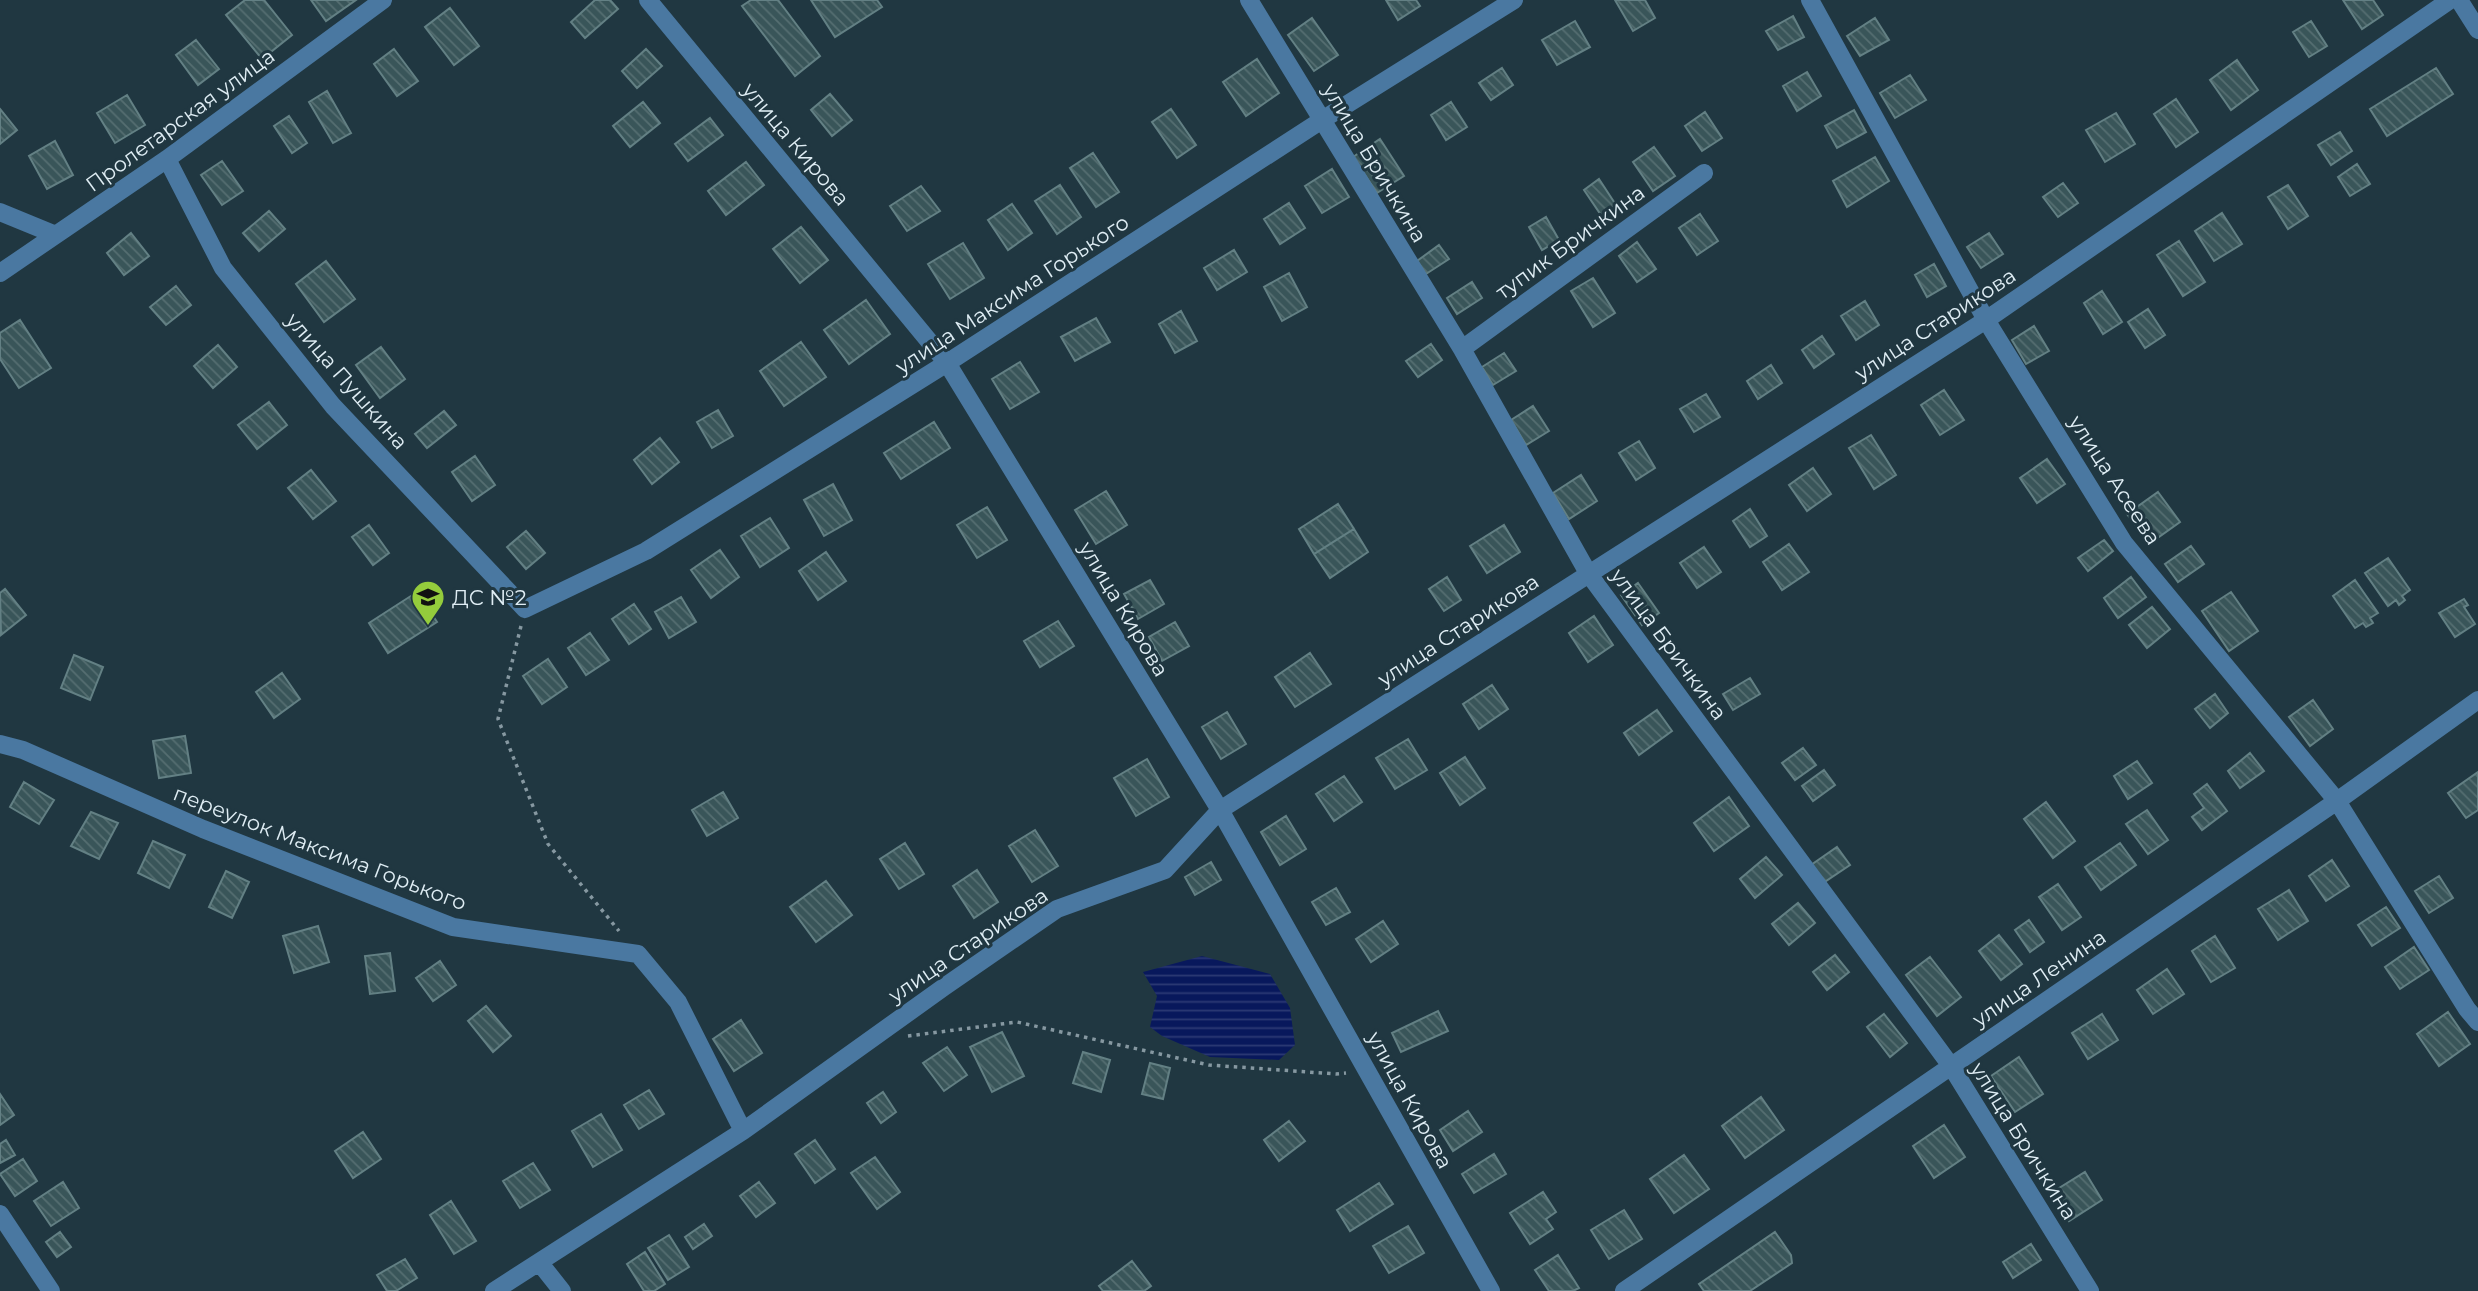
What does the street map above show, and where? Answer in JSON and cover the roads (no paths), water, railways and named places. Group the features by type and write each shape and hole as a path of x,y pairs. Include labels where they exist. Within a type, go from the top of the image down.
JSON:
{"street":[{"name":"Пролетарская улица","path":"0,273 167,159 383,0"},
{"name":"улица Кирова","path":"648,0 947,363 1220,810 1491,1291"},
{"name":"улица Бричкина","path":"1249,0 1462,349 1588,573 1951,1066 2090,1291"},
{"name":"улица Максима Горького","path":"525,609 646,551 947,363 1322,120 1514,0"},
{"name":"улица Асеева","path":"1810,0 1986,320 2124,543 2337,801 2467,1009 2478,1022"},
{"name":"улица Старикова","path":"494,1291 743,1131 1057,909 1164,870 1220,810 1986,320 2450,0"},
{"path":"2459,0 2478,30"},
{"name":"улица Пушкина","path":"167,159 223,268 324,395 525,609"},
{"name":"тупик Бричкина","path":"1462,349 1704,173"},
{"path":"0,212 57,235"},
{"name":"улица Ленина","path":"1624,1291 2337,801 2478,700"},
{"name":"переулок Максима Горького","path":"0,744 23,750 203,829 453,927 638,954 678,1002 743,1131"},
{"path":"0,1214 51,1291"},
{"path":"539,1262 562,1291"}],"place":[{"name":"ДС №2","path":"428,627"}]}
